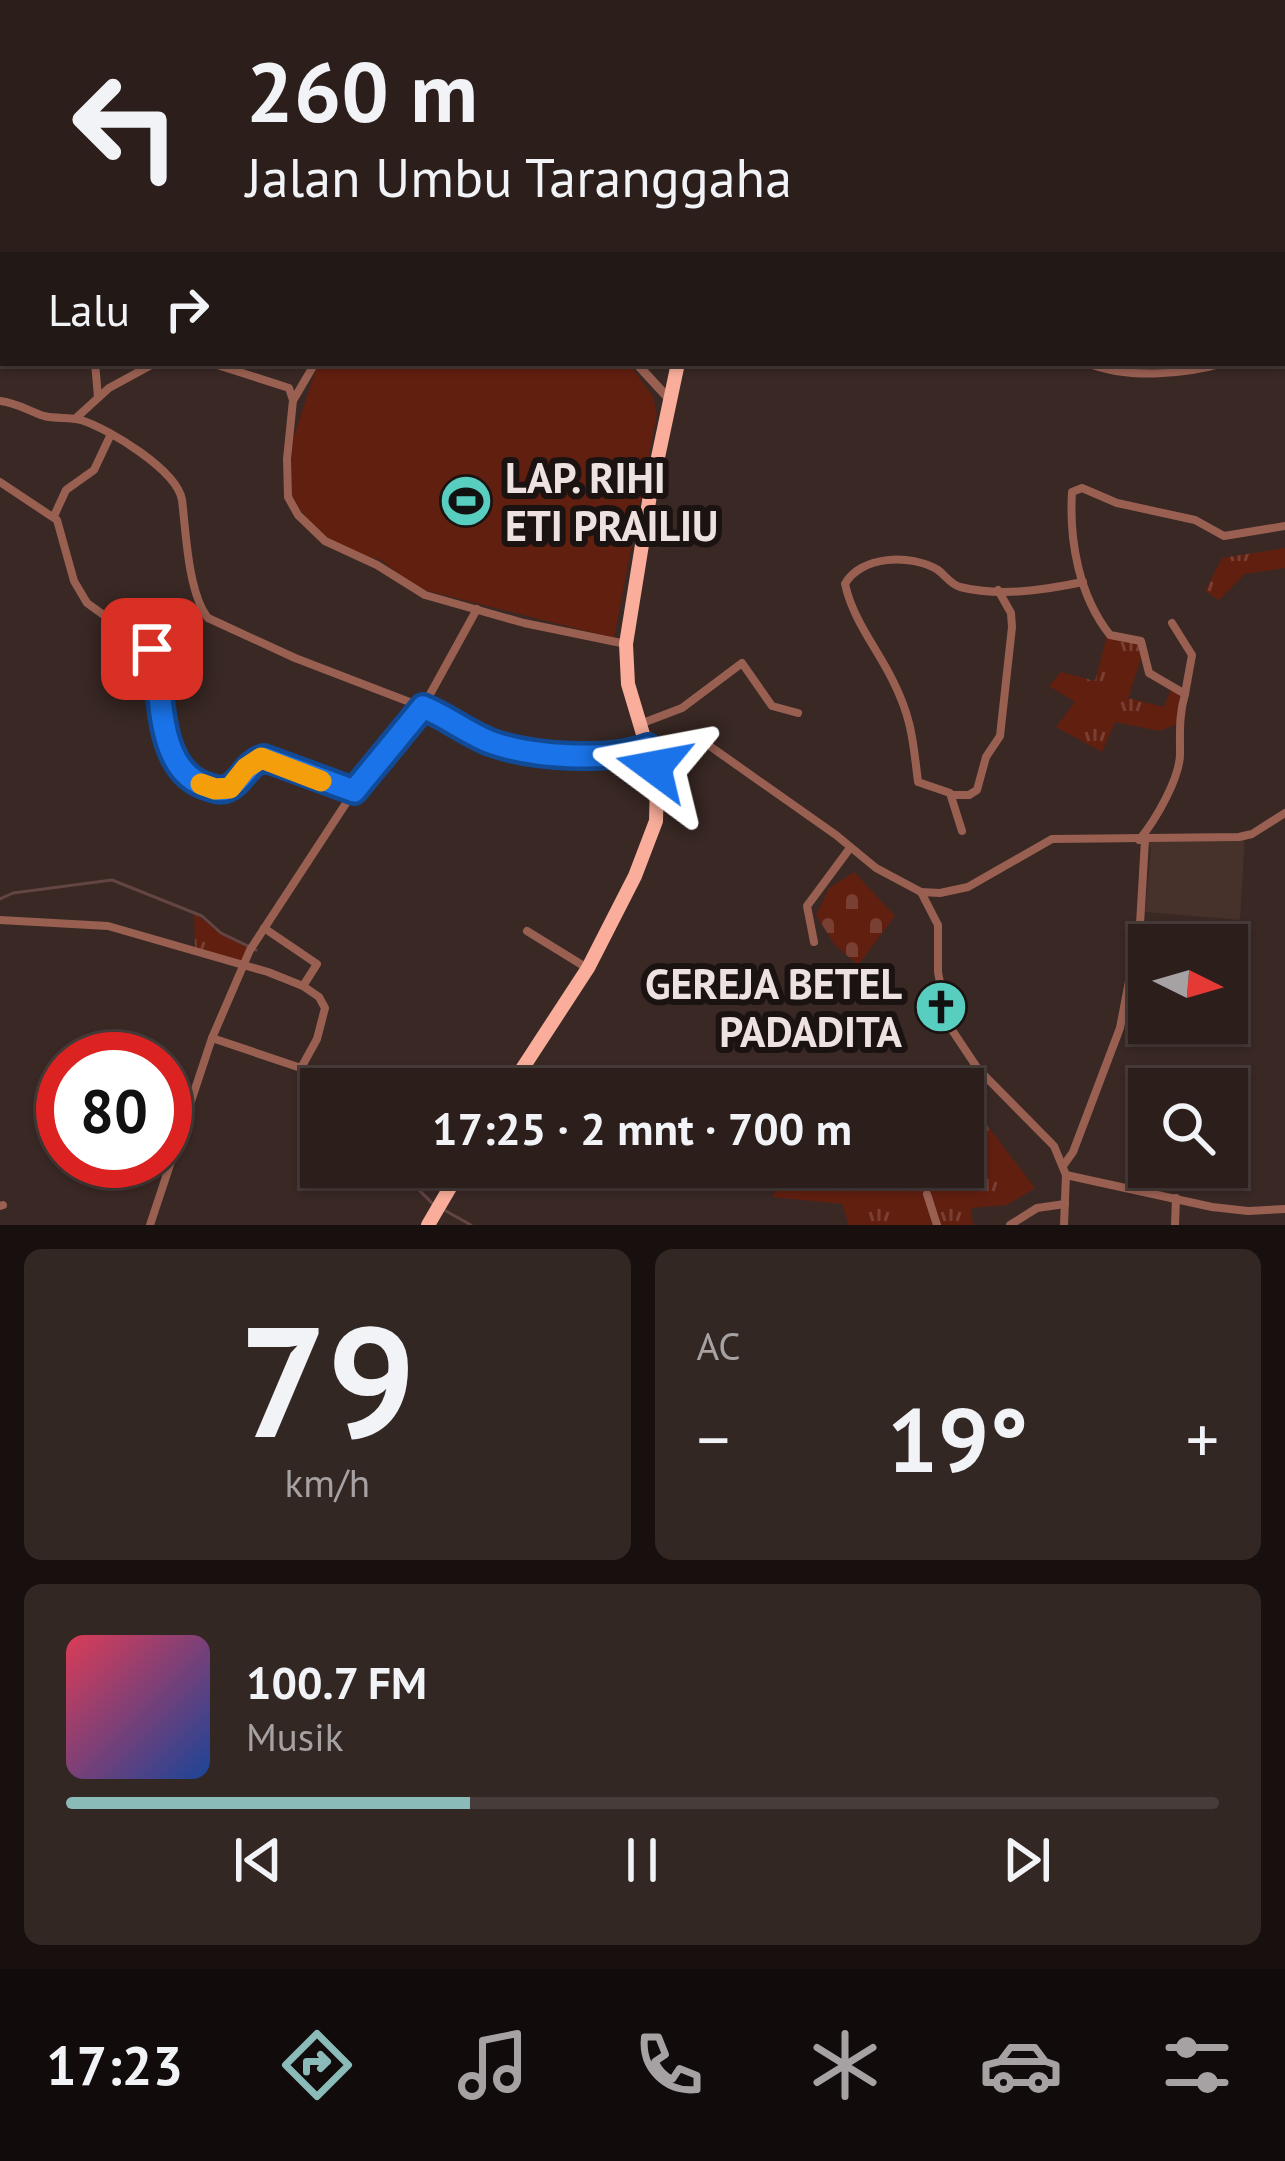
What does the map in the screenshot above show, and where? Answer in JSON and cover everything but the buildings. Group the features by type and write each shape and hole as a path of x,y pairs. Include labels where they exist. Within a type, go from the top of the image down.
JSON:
{"highway":[{"path":"523,1068 588,968 654,832 659,796 628,684 626,644 677,366"},
{"path":"428,1225 450,1188"}],"street":[{"path":"95,366 98,398"},
{"path":"76,418 109,388 149,366"},
{"path":"221,366 284,385 293,400"},
{"path":"313,366 293,400 286,483 291,506 335,549 377,565 425,595 626,644"},
{"path":"639,366 670,400"},
{"path":"1098,366 1142,371 1213,366"},
{"path":"0,401 25,405 46,416 76,418 112,434 177,486 206,617 423,707 489,742 614,757 676,741 711,745 896,881 921,892 968,887 1052,839 1246,836 1285,813"},
{"path":"112,434 94,470 66,490 54,516 82,596 155,654 168,743 191,778 207,787 225,789 254,761 264,758 354,791"},
{"path":"0,482 54,516"},
{"path":"1185,694 1149,673 1141,641 1107,632 1082,582 1071,496 1078,489 1195,520 1224,536 1285,526"},
{"path":"997,589 1007,602 1012,627 999,740 986,757 977,790 951,795 918,782 912,728 896,685 849,602 845,584 857,566 895,562 931,567 955,586 1033,591 1082,582"},
{"path":"150,1225 212,1038 251,948 354,791 423,707 477,610"},
{"path":"1064,1225 1065,1171 1120,1028 1140,924 1142,840 1157,818 1181,757 1178,719 1192,655 1172,623"},
{"path":"640,724 682,707 742,663 772,706 798,713"},
{"path":"951,795 962,831"},
{"path":"814,941 807,906 850,848"},
{"path":"921,892 938,925 938,972 952,1034 985,1077 1054,1146 1065,1171"},
{"path":"0,920 100,924 244,964 303,986 325,1007 304,1066 294,1067 212,1038"},
{"path":"264,928 317,964 303,986"},
{"path":"527,931 588,968"},
{"path":"1065,1171 1229,1209 1285,1209"},
{"path":"927,1194 938,1225"},
{"path":"1175,1225 1176,1198"},
{"path":"1010,1225 1037,1208 1065,1204"}],"shaded area":[{"path":"1245,835 1240,920 1145,912 1151,849 1145,837"}],"green space":[{"name":"LAP. RIHI ETI PRAILIU","path":"317,366 630,366 653,396 657,414 614,638 416,588 381,560 339,549 292,500 292,442"},
{"path":"1285,548 1285,568 1245,574 1219,600 1205,591 1222,558"},
{"path":"1108,632 1145,646 1128,698 1164,707 1171,689 1181,696 1178,724 1159,731 1115,722 1102,752 1056,727 1075,702 1049,686 1061,672 1095,681"},
{"path":"854,872 895,916 858,965 835,945 816,915 829,888"},
{"path":"194,913 251,948 245,963 195,947"},
{"path":"984,1121 1035,1188 1007,1205 971,1208 973,1225 849,1225 842,1204 772,1197 778,1188 926,1192 928,1188 984,1188"}],"waterway":[{"path":"0,899 13,893 112,880 202,916 221,933 256,950"},
{"path":"417,1188 432,1203"},
{"path":"446,1211 471,1225"}],"slow traffic":[{"path":"201,784 230,788 261,758 321,781"}],"place":[{"name":"LAP. RIHI ETI PRAILIU","path":"466,501"},
{"name":"GEREJA BETEL PADADITA","path":"941,1007"}],"route":[{"path":"152,649 172,752 191,778 215,789 231,787 246,768 264,758 354,791 423,707 489,742 511,747 614,757 648,747 654,767"}]}
